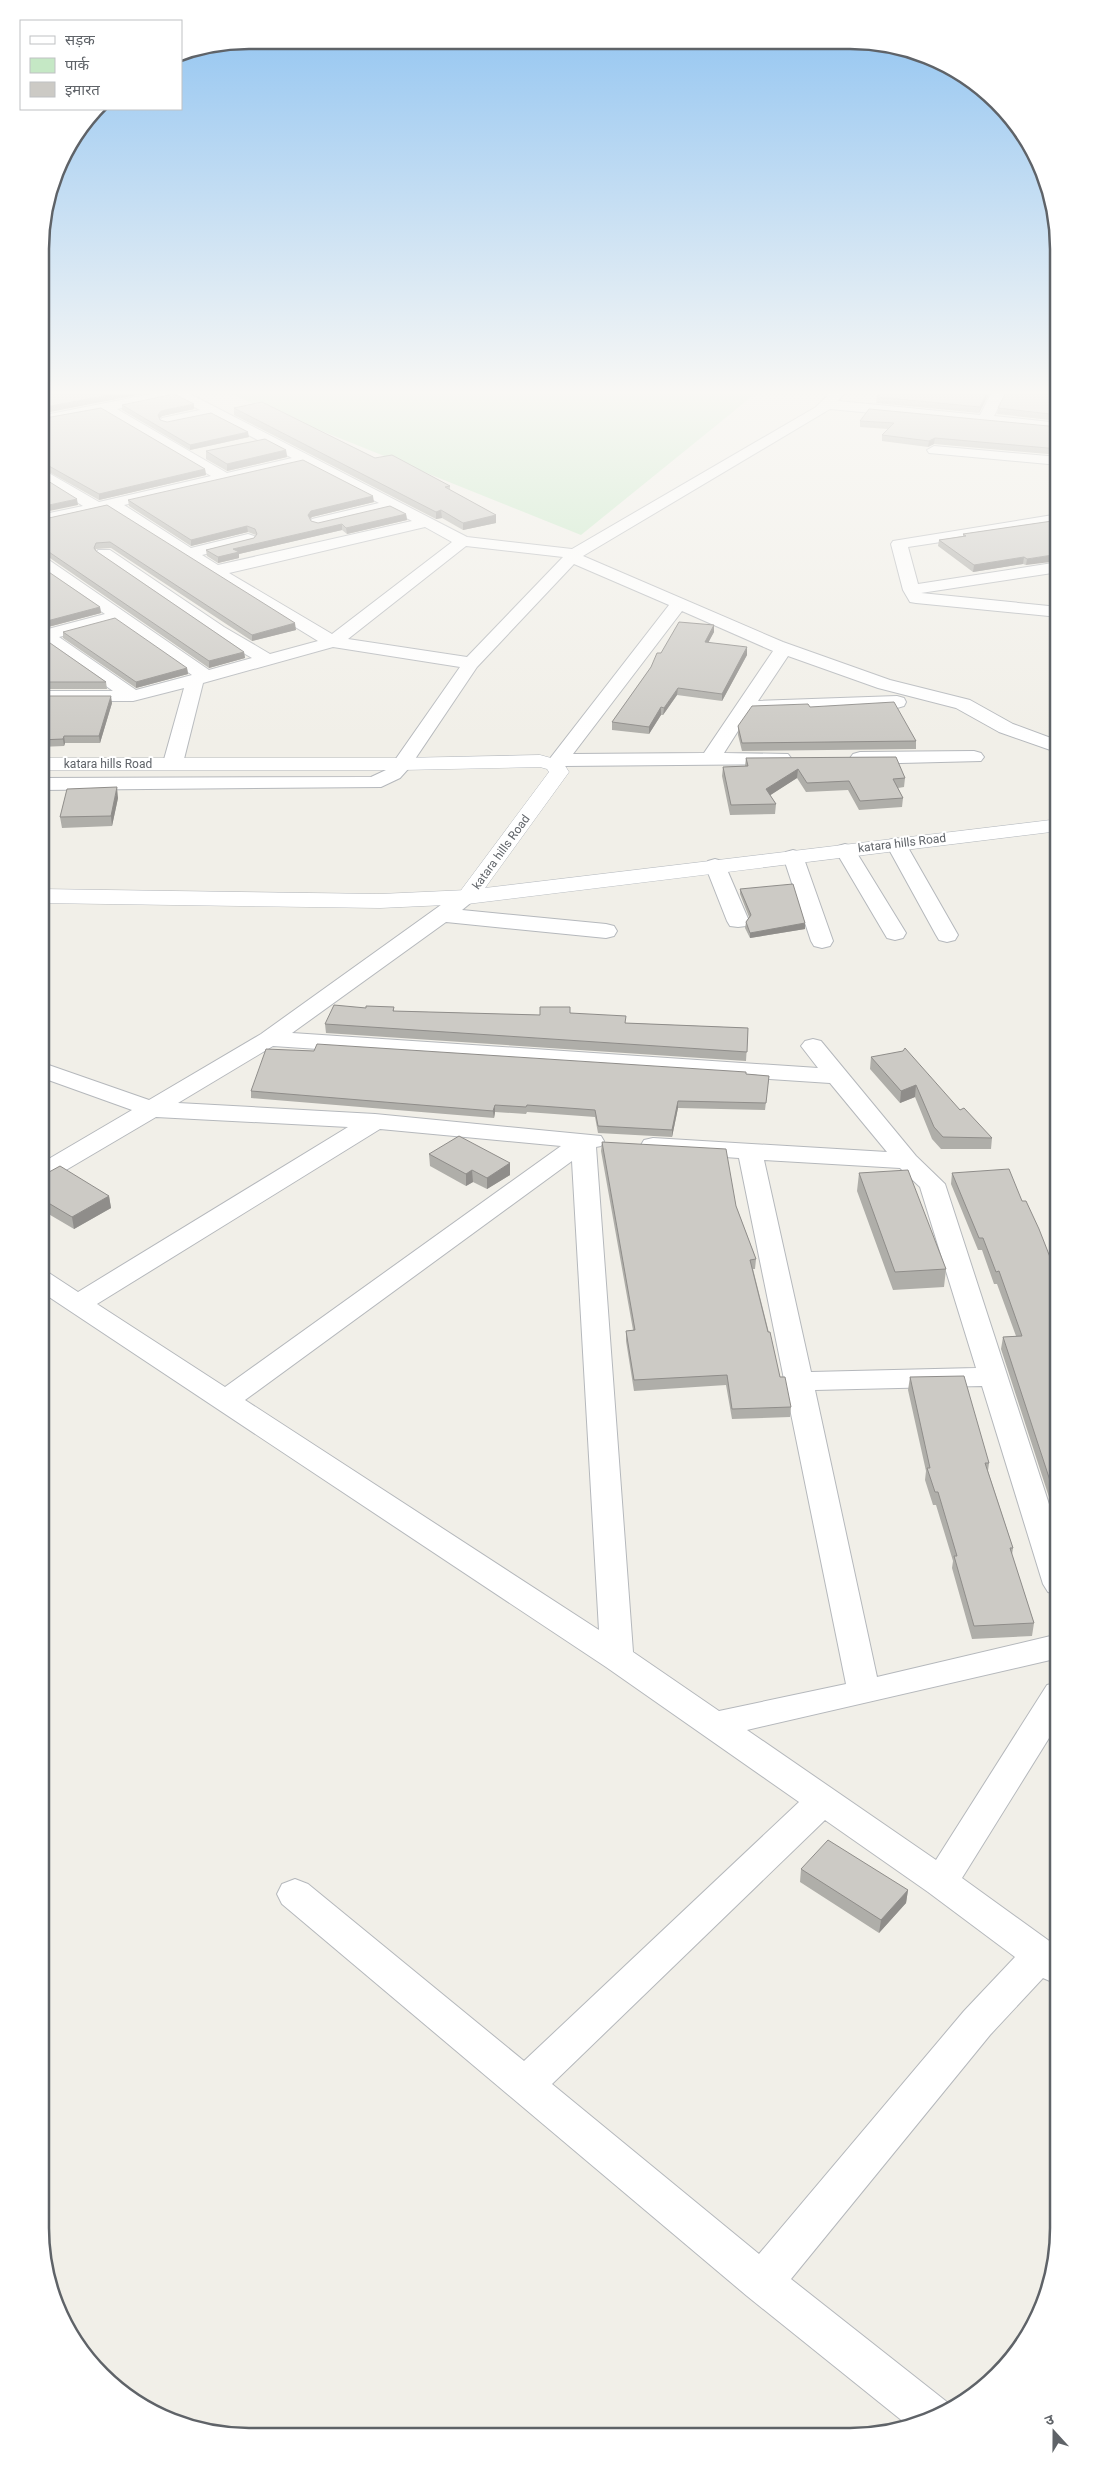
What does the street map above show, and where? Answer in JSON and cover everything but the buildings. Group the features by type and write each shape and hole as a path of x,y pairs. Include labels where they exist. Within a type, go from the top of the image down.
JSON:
{"main road":[{"name":"katara hills Road","path":"49,764 557,762 558,772 478,884"},
{"name":"katara hills Road","path":"478,884 715,865 1050,826"},
{"path":"49,896 380,901 478,884"}],"street":[{"path":"49,518 88,510"},
{"path":"110,510 188,554 333,642 471,663"},
{"path":"318,522 372,510"},
{"path":"401,510 463,541 573,555 784,648 884,684 963,704 1006,728 1050,744"},
{"path":"49,784 374,783 393,774 402,764 471,663 573,555 651,510"},
{"path":"1050,520 900,544 911,590 916,598 1050,611"},
{"path":"215,571 427,522"},
{"path":"188,554 248,539"},
{"path":"49,696 133,696 333,642 463,541"},
{"path":"104,553 218,631 268,660"},
{"path":"49,568 117,616 161,643 201,679"},
{"path":"911,590 1050,568"},
{"path":"50,586 68,582"},
{"path":"557,762 680,603"},
{"path":"49,631 117,616"},
{"path":"49,638 133,696"},
{"path":"710,759 784,648"},
{"path":"172,763 201,679"},
{"path":"744,707 897,702"},
{"path":"837,758 974,757"},
{"path":"557,762 798,758"},
{"path":"896,844 947,935"},
{"path":"845,850 894,933"},
{"path":"793,856 822,941"},
{"path":"715,865 738,921"},
{"path":"49,1170 269,1039 442,915 478,884"},
{"path":"442,915 606,931"},
{"path":"269,1039 837,1076"},
{"path":"813,1046 907,1161 932,1184 1050,1556"},
{"path":"49,1072 152,1110 375,1122 622,1143 907,1161"},
{"path":"78,1304 375,1122"},
{"path":"226,1400 583,1140"},
{"path":"583,1140 618,1658"},
{"path":"750,1151 864,1692"},
{"path":"49,1284 618,1658 822,1802 941,1882 1050,1962 977,2023 762,2282"},
{"path":"798,1381 993,1378"},
{"path":"713,1725 1050,1648"},
{"path":"941,1882 1050,1708"},
{"path":"525,2085 822,1802"},
{"path":"295,1894 762,2282 927,2413"}],"green space":[{"path":"518,510 612,510 581,535"}]}
